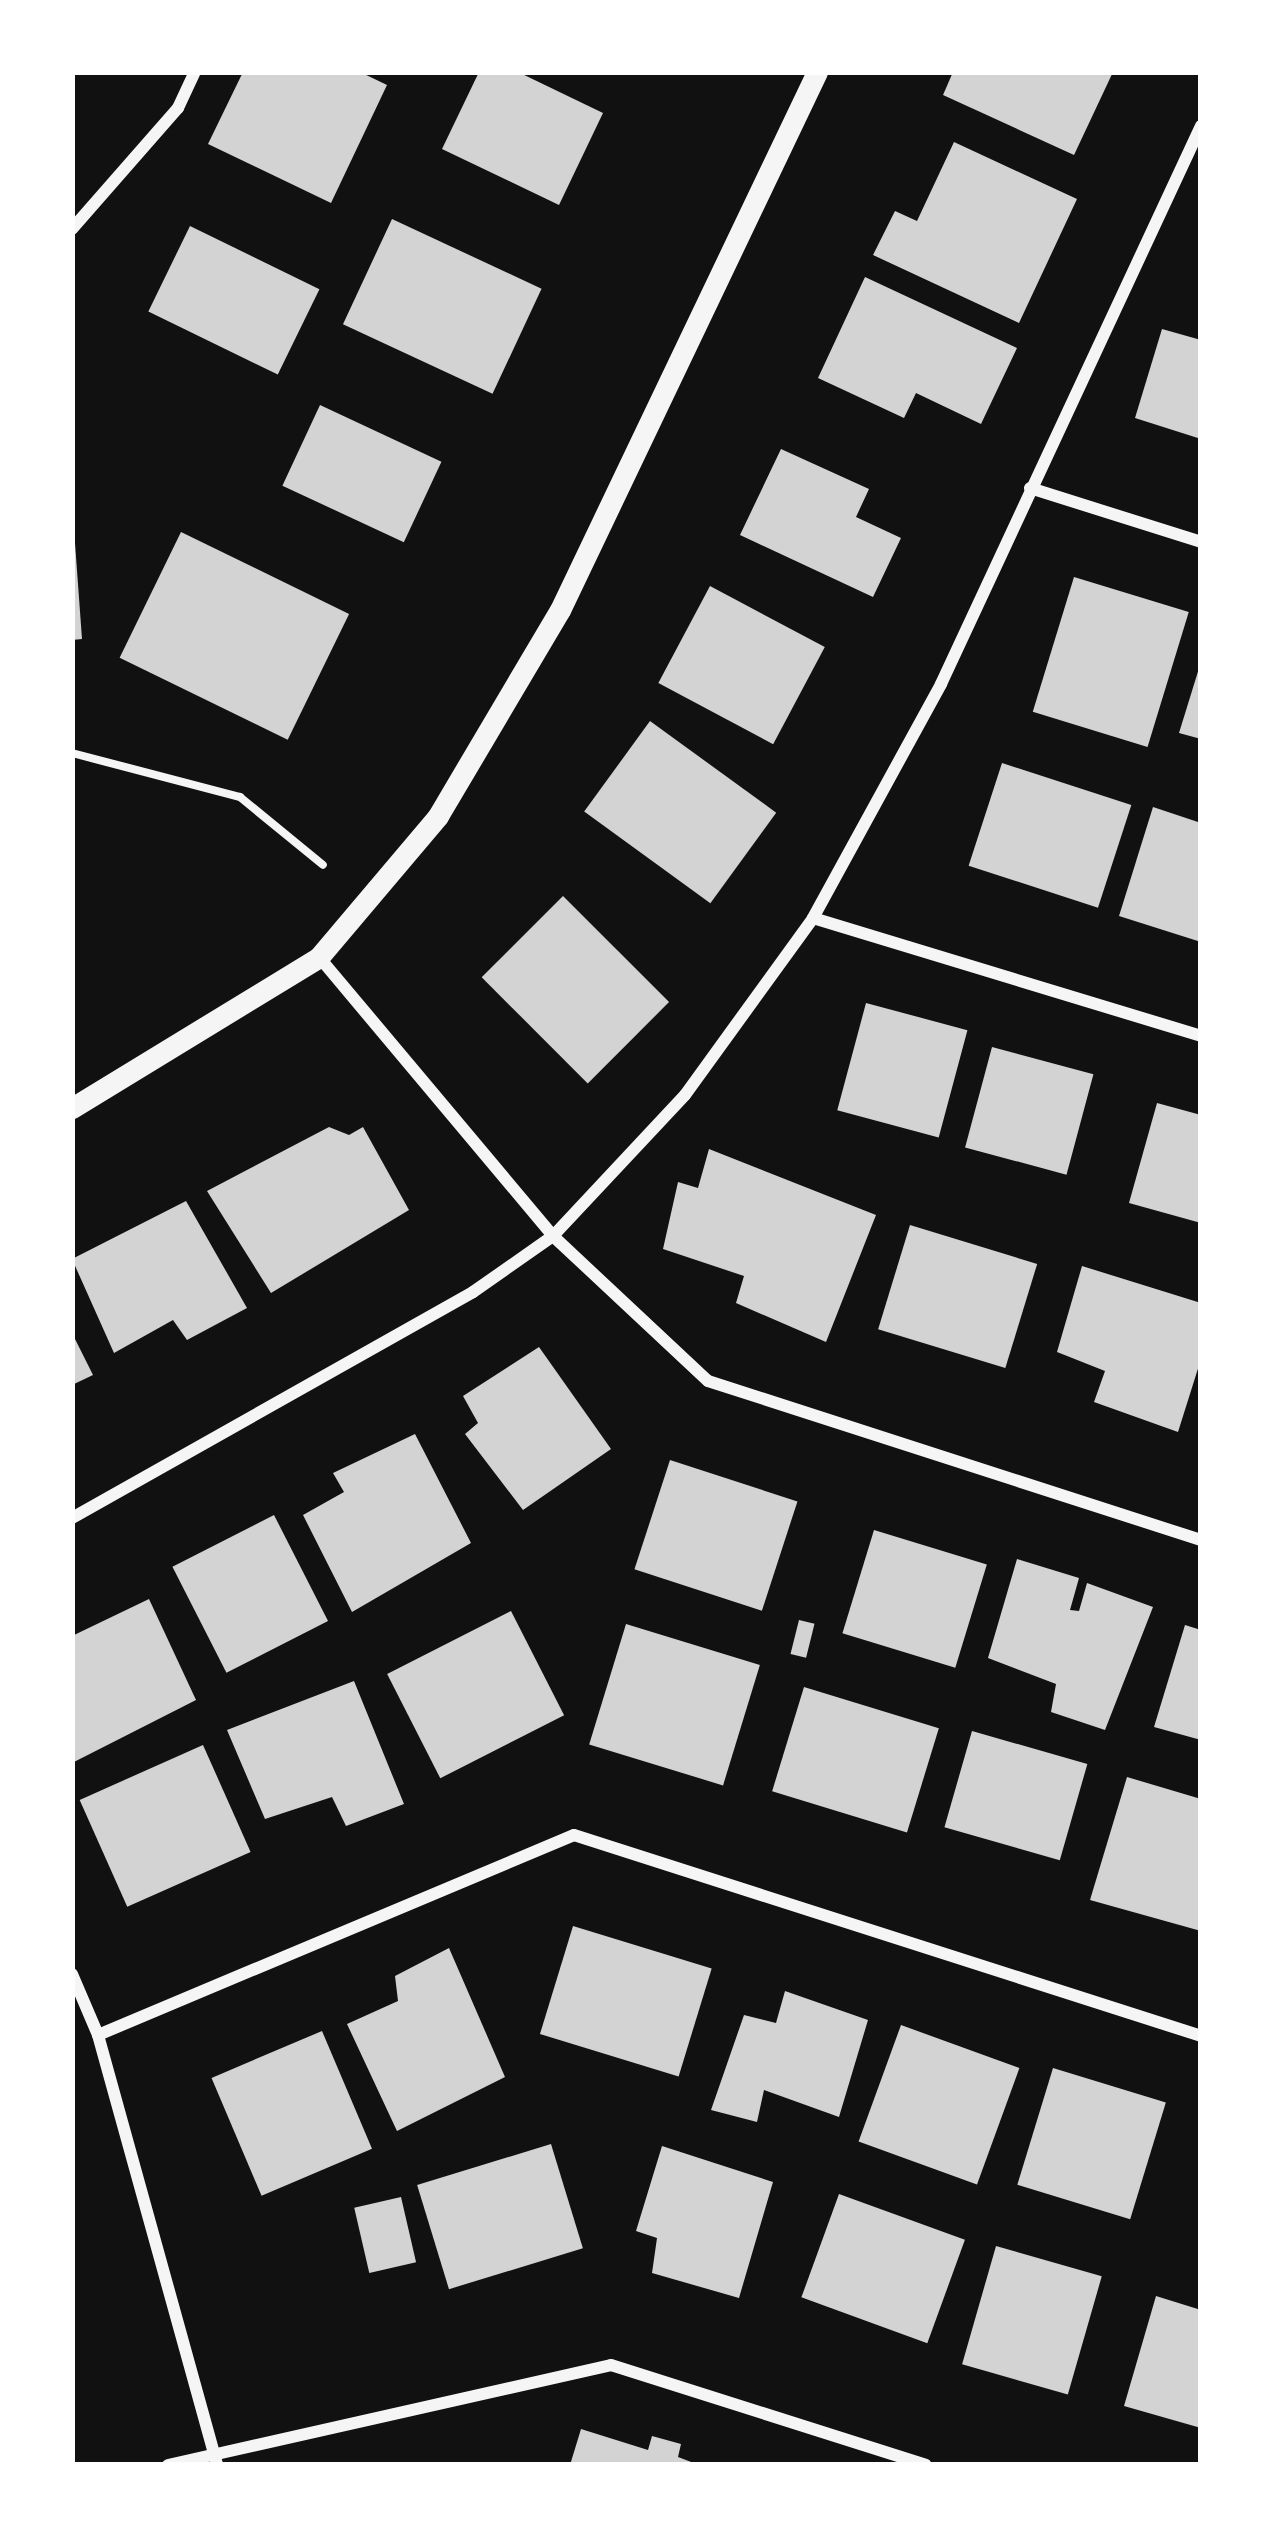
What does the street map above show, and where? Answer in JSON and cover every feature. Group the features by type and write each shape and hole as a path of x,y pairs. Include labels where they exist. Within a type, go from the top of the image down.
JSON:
{"street":[{"path":"72,229 178,108 195,72"},
{"path":"72,1108 319,957 438,816 560,610 817,72"},
{"path":"72,1518 473,1292 553,1236 685,1095 814,918 941,684 1201,126"},
{"path":"1030,488 1201,542"},
{"path":"814,918 1201,1036"},
{"path":"319,957 553,1236 708,1382 1201,1540"},
{"path":"98,2035 574,1835 1201,2036"},
{"path":"72,1974 98,2035 215,2458"},
{"path":"168,2465 611,2365 926,2465"}],"path":[{"path":"72,753 240,797 367,901"}],"building":[{"path":"243,72 360,72 387,85 331,203 208,144"},
{"path":"479,72 518,72 603,113 559,205 442,149"},
{"path":"953,72 1113,72 1074,155 943,95"},
{"path":"954,142 1077,199 1019,323 873,255 895,211 917,221"},
{"path":"392,219 542,289 493,394 343,324"},
{"path":"190,226 319,289 278,375 148,311"},
{"path":"865,277 1017,348 981,424 916,393 904,418 818,378"},
{"path":"1162,329 1201,340 1201,439 1135,418"},
{"path":"320,405 441,462 404,542 282,486"},
{"path":"781,449 869,489 856,517 901,538 873,597 740,535"},
{"path":"72,502 82,639 72,640"},
{"path":"181,532 349,614 288,740 120,658"},
{"path":"1074,577 1189,612 1148,747 1033,712"},
{"path":"710,586 825,647 773,744 658,683"},
{"path":"1201,665 1201,739 1179,733"},
{"path":"650,721 776,813 710,903 584,812"},
{"path":"1002,763 1131,805 1098,908 969,866"},
{"path":"1153,807 1201,823 1201,942 1119,916"},
{"path":"563,896 669,1002 588,1083 482,977"},
{"path":"866,1003 967,1030 939,1137 837,1110"},
{"path":"992,1047 1093,1074 1067,1175 965,1147"},
{"path":"1157,1103 1201,1115 1201,1223 1129,1203"},
{"path":"329,1127 349,1135 363,1127 409,1210 271,1293 207,1191"},
{"path":"709,1149 876,1215 826,1342 736,1303 744,1276 663,1249 678,1182 698,1188"},
{"path":"186,1201 247,1308 187,1340 173,1320 114,1353 72,1259"},
{"path":"910,1225 1037,1264 1005,1368 878,1329"},
{"path":"1082,1266 1201,1303 1201,1359 1178,1432 1094,1402 1105,1371 1057,1352"},
{"path":"72,1333 93,1375 72,1385"},
{"path":"539,1347 611,1449 523,1510 465,1434 478,1423 463,1396"},
{"path":"415,1434 471,1543 352,1612 303,1515 344,1492 333,1473"},
{"path":"670,1460 797,1501 762,1611 634,1569"},
{"path":"274,1515 328,1621 226,1673 172,1567"},
{"path":"874,1530 987,1564 955,1668 842,1633"},
{"path":"1017,1559 1079,1578 1070,1610 1079,1611 1087,1583 1153,1607 1105,1730 1051,1712 1056,1684 988,1658"},
{"path":"149,1599 196,1700 72,1763 72,1636"},
{"path":"511,1611 564,1715 440,1778 387,1674"},
{"path":"799,1620 815,1624 806,1658 791,1654"},
{"path":"626,1624 760,1665 723,1785 589,1744"},
{"path":"1185,1625 1201,1630 1201,1740 1154,1727"},
{"path":"354,1681 404,1804 346,1826 332,1797 265,1819 227,1730"},
{"path":"804,1687 939,1728 907,1832 772,1791"},
{"path":"972,1731 1087,1764 1060,1860 944,1827"},
{"path":"203,1745 251,1852 127,1907 80,1800"},
{"path":"1127,1777 1201,1799 1201,1931 1090,1900"},
{"path":"573,1926 712,1968 679,2076 540,2034"},
{"path":"449,1948 505,2077 397,2131 347,2024 398,2001 395,1976"},
{"path":"785,1991 868,2020 839,2117 764,2090 757,2122 711,2110 744,2015 776,2023"},
{"path":"901,2025 1019,2068 977,2185 859,2142"},
{"path":"322,2031 372,2149 262,2196 212,2078"},
{"path":"1053,2068 1166,2102 1130,2219 1017,2185"},
{"path":"551,2144 583,2248 449,2289 417,2185"},
{"path":"662,2146 773,2182 739,2298 652,2273 657,2238 636,2231"},
{"path":"839,2194 965,2240 927,2343 801,2297"},
{"path":"401,2197 416,2262 369,2273 354,2208"},
{"path":"996,2246 1102,2276 1068,2395 962,2364"},
{"path":"1156,2296 1201,2310 1201,2428 1124,2406"},
{"path":"581,2429 648,2450 652,2436 681,2444 678,2457 699,2465 570,2465"}]}
